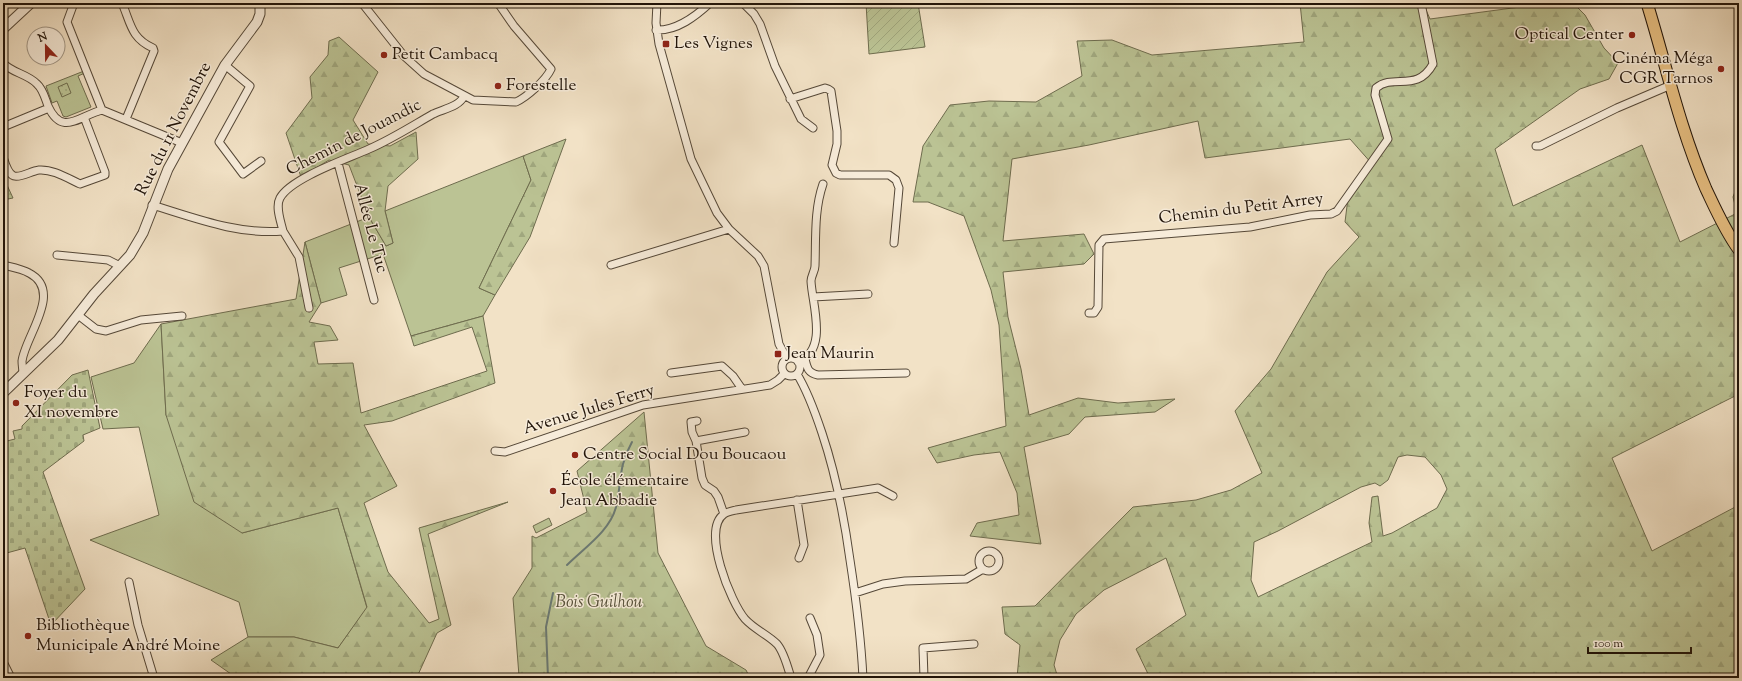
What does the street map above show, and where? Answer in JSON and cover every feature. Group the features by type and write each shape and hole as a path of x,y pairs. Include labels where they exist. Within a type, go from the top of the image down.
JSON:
{"main road":[{"path":"1647,3 1684,131 1696,166 1724,228 1739,250"}],"street":[{"path":"3,29 31,3"},
{"path":"74,3 67,22 102,110"},
{"path":"122,3 136,37 154,50 126,119"},
{"name":"Rue du 11 Novembre","path":"3,393 54,344 120,266 138,242 168,169 225,65 257,22 260,14 260,3"},
{"path":"362,3 412,64 424,74 472,100 516,102 537,86 548,74 550,69 514,26 498,3"},
{"path":"657,3 656,30 691,159 717,213 729,229 754,251 764,266 767,275 777,339 787,359"},
{"path":"656,30 665,30 684,23 710,3"},
{"path":"743,3 754,14 760,24 775,66 801,119 813,128"},
{"name":"Chemin du Petit Arrey","path":"1089,313 1094,312 1098,307 1099,245 1104,239 1250,227 1310,215 1332,214 1337,211 1388,139 1375,95 1376,88 1384,83 1408,82 1422,78 1430,71 1433,64 1421,3"},
{"path":"3,63 7,67 33,80 38,85 54,118 59,122 68,123 102,110 182,143"},
{"path":"225,65 250,86 219,142 243,174 261,161"},
{"path":"1536,146 1540,146 1617,108 1671,85"},
{"path":"790,99 825,88 831,91 837,132 837,144 832,165 833,169 840,175 889,175 896,180 900,188 894,243"},
{"name":"Chemin de Jouandic","path":"283,231 279,212 279,200 287,189 316,172 406,131 435,114 462,101 464,96"},
{"path":"3,127 49,108"},
{"path":"3,157 12,175 16,176 33,171 47,170 80,184 105,175 106,172 84,117"},
{"name":"Allée Le Tuc","path":"338,163 374,300"},
{"path":"824,184 820,193 816,225 815,268 811,279 816,334 814,345 802,360 797,374 790,376 784,374 782,365 787,359 794,358 802,360 808,370 813,374 818,375 906,373"},
{"path":"152,205 233,229 272,232 283,231 299,257 308,308"},
{"path":"611,265 729,229"},
{"path":"57,255 108,260 120,266"},
{"path":"3,265 30,273 40,281 44,291 42,309 24,353 22,362 23,374"},
{"path":"813,297 868,294"},
{"path":"78,315 96,329 106,331 141,320 182,316"},
{"path":"671,373 722,366 733,376 742,389"},
{"name":"Avenue Jules Ferry","path":"494,452 505,452 643,406 770,385 784,374"},
{"path":"797,374 805,385 830,456 840,495 860,630 863,678"},
{"path":"697,421 691,422 692,432 696,441 702,478 705,485 714,491 718,497 724,514 716,531 716,544 724,577 735,604 746,619 778,645 791,678"},
{"path":"696,441 745,432"},
{"path":"724,514 736,510 878,488 893,496"},
{"path":"797,500 804,545 799,558"},
{"path":"855,593 883,584 905,581 966,579 983,569"},
{"path":"129,582 138,625 154,678"},
{"path":"808,678 820,655 817,635 810,618"},
{"path":"924,678 923,648 974,644"},
{"path":"3,664 10,678"}],"green space":[{"path":"866,3 918,3 925,47 869,54"},
{"path":"1300,3 1423,3 1430,19 1550,3 1573,3 1585,15 1604,48 1618,63 1609,79 1580,89 1495,149 1513,206 1642,145 1680,242 1737,213 1733,197 1739,181 1739,394 1612,458 1652,551 1739,505 1739,678 1150,678 1136,649 1186,615 1166,558 1104,590 1076,614 1060,640 1054,665 1058,678 1017,678 1020,645 1005,634 1002,607 1035,606 1133,507 1196,500 1231,490 1262,473 1235,411 1271,369 1327,272 1359,237 1345,222 1348,198 1373,165 1350,139 1205,158 1198,121 1089,145 1012,159 1003,241 1084,234 1094,254 1084,264 1003,272 1008,317 1021,369 1029,415 1078,398 1118,403 1175,399 1155,412 1085,417 1069,434 1024,447 1041,544 970,536 977,523 1019,515 1017,493 1000,452 974,455 937,463 928,448 1006,426 999,325 991,290 964,216 928,202 913,202 923,146 950,105 989,101 1036,102 1082,76 1077,41 1112,40 1152,55 1304,42","holes":["1407,455 1425,457 1441,475 1447,489 1437,508 1392,533 1383,536 1378,496 1372,497 1369,523 1372,542 1258,597 1251,580 1254,542 1361,487 1375,483 1380,486 1388,480 1398,457"]},
{"path":"339,37 378,72 353,120 368,144 390,146 416,132 418,159 388,186 385,211 393,243 386,246 369,217 349,165 329,160 301,177 286,133 312,98 310,77 328,55 329,41"},
{"path":"84,71 85,73 78,76 91,107 66,117 63,116 57,101 52,103 46,86"},
{"path":"67,83 71,93 62,97 58,87"},
{"path":"566,139 530,237 495,295 479,288 531,180 523,156"},
{"path":"523,156 531,180 479,288 495,295 483,316 411,336 383,254 339,268 347,295 321,303 305,242 369,217 386,246 393,243 385,211"},
{"path":"3,181 5,186 7,185 13,198 3,200"},
{"path":"305,242 321,303 309,322 330,326 338,340 314,342 318,364 353,363 361,413 487,371 472,327 414,346 411,336 483,316 495,383 392,421 364,425 397,486 364,503 388,572 429,623 439,619 419,528 508,502 428,534 451,625 437,633 417,677 423,678 222,678 231,674 211,660 248,637 294,637 338,648 367,607 338,508 242,533 194,502 166,415 161,324 296,299"},
{"path":"161,324 166,415 242,533 338,508 367,608 338,648 294,637 248,637 239,602 90,540 159,515 139,427 103,429 91,377 134,363"},
{"path":"88,370 100,428 83,435 84,441 43,472 85,589 51,625 25,548 3,554 3,442 15,439 13,431 22,429 22,426 72,375"},
{"name":"Bois Guilhou","path":"644,412 658,553 706,646 746,670 750,678 516,678 519,676 513,598 532,568 532,536 536,538 587,512 577,471"},
{"path":"549,518 552,525 536,533 533,526"}],"waterway":[{"path":"567,565 588,546 608,524 613,516 618,498 624,459 632,442"},
{"path":"548,678 546,627 553,593"}],"place":[{"name":"Optical Center","path":"1632,35"},
{"name":"Les Vignes","path":"666,44"},
{"name":"Petit Cambacq","path":"384,55"},
{"name":"Cinéma Méga CGR Tarnos","path":"1721,69"},
{"name":"Forestelle","path":"498,86"},
{"name":"Jean Maurin","path":"778,354"},
{"name":"Foyer du XI novembre","path":"16,403"},
{"name":"Centre Social Dou Boucaou","path":"575,455"},
{"name":"École élémentaire Jean Abbadie","path":"553,491"},
{"name":"Bibliothèque Municipale André Moine","path":"28,636"}]}
